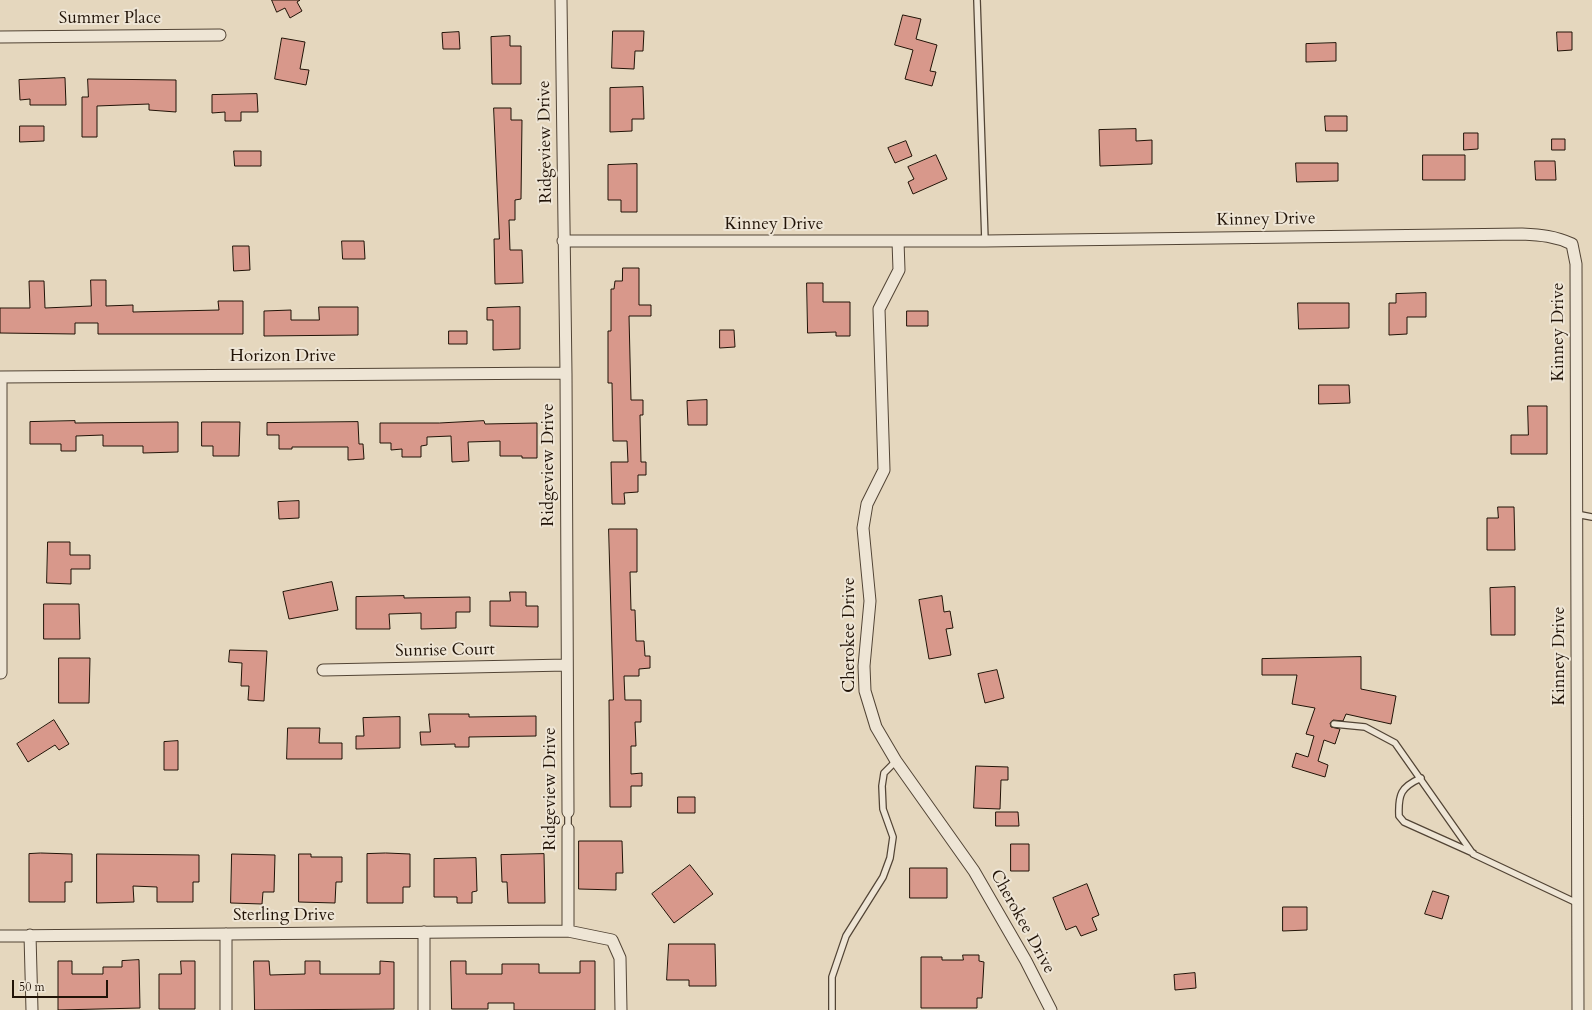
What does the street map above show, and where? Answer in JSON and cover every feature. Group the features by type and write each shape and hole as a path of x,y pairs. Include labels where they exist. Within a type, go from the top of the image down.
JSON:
{"street":[{"name":"Ridgeview Drive","path":"561,0 566,373 568,812"},
{"name":"Summer Place","path":"0,37 220,35"},
{"name":"Kinney Drive","path":"564,241 984,241 1522,234 1546,235 1559,238 1572,244 1576,264 1578,1010"},
{"name":"Cherokee Drive","path":"898,241 899,270 879,309 884,470 867,504 863,528 870,601 864,666 865,691 876,727 896,761 974,871 1026,961 1051,1010"},
{"name":"Horizon Drive","path":"0,377 566,373"},
{"path":"0,377 1,673"},
{"name":"Sunrise Court","path":"323,670 567,665"},
{"name":"Ridgeview Drive","path":"568,829 568,931"},
{"name":"Sterling Drive","path":"0,936 568,931 612,940 620,958 620,1010"},
{"path":"424,932 424,1010"},
{"path":"226,934 226,1010"},
{"path":"30,935 32,1010"}],"lane":[{"path":"977,0 984,241"},
{"path":"1576,514 1592,517"},
{"path":"1334,724 1365,727 1395,743 1473,854"},
{"path":"832,1010 832,978 846,936 882,877 890,858 893,837 883,809 882,786 884,773 896,761"},
{"path":"1421,778 1408,784 1401,793 1399,816 1404,822 1577,903"},
{"name":"Ridgeview Drive","path":"568,812 568,829"}],"building":[{"path":"272,0 300,0 297,2 302,11 290,18 285,8 277,12"},
{"path":"903,15 921,19 916,39 937,45 930,71 936,72 932,86 905,79 913,50 895,45"},
{"path":"613,31 644,31 643,51 635,51 634,69 612,68"},
{"path":"459,32 460,49 443,49 442,33"},
{"path":"1557,32 1572,32 1572,50 1558,51"},
{"path":"510,36 510,46 521,46 521,84 492,84 491,37"},
{"path":"282,38 305,42 300,69 309,70 306,85 275,79"},
{"path":"1336,43 1336,61 1306,62 1306,44"},
{"path":"65,78 66,105 30,105 30,99 20,100 19,80"},
{"path":"88,79 176,80 176,112 149,110 149,104 97,106 97,137 82,137 82,97 88,97"},
{"path":"643,87 644,119 632,119 632,131 610,132 610,88"},
{"path":"257,94 258,112 241,112 241,121 225,121 225,112 212,113 212,95"},
{"path":"494,108 511,108 511,120 522,120 521,199 515,200 515,220 509,220 510,250 522,250 523,283 495,284 494,239 499,239"},
{"path":"1325,116 1347,116 1347,131 1326,131"},
{"path":"20,126 44,126 44,141 20,142"},
{"path":"1136,129 1136,141 1152,140 1152,164 1100,166 1099,130"},
{"path":"1464,133 1478,133 1478,149 1464,150"},
{"path":"1552,139 1565,139 1565,150 1552,150"},
{"path":"906,141 912,156 895,163 888,148"},
{"path":"234,151 261,151 261,166 235,166"},
{"path":"936,155 947,179 913,194 908,182 914,179 908,167"},
{"path":"1423,155 1465,155 1465,180 1423,180"},
{"path":"1535,161 1555,161 1556,180 1536,180"},
{"path":"1296,163 1338,163 1338,181 1297,182"},
{"path":"637,164 637,212 621,212 621,200 608,200 608,165"},
{"path":"342,241 364,241 365,259 343,259"},
{"path":"233,246 249,246 250,270 234,271"},
{"path":"623,268 639,268 639,305 651,305 651,316 629,316 631,400 643,400 643,415 640,415 641,462 646,462 646,475 638,475 638,492 624,493 625,504 612,504 611,462 628,462 627,441 613,441 612,383 608,383 608,331 611,331 611,289 614,289 615,281 622,281"},
{"path":"91,280 106,280 106,306 133,305 133,312 219,310 218,301 243,301 243,334 98,334 98,323 75,323 75,334 0,333 0,308 30,308 29,281 44,281 45,308 91,306"},
{"path":"807,283 823,283 823,302 850,302 850,336 836,336 836,332 808,333"},
{"path":"1426,293 1426,317 1407,317 1407,334 1389,335 1389,303 1396,303 1396,294"},
{"path":"1298,303 1349,303 1349,328 1299,329"},
{"path":"319,307 358,307 358,335 264,336 264,311 291,310 291,320 319,320"},
{"path":"520,307 520,349 493,350 493,320 487,320 487,308"},
{"path":"907,311 928,311 928,326 907,326"},
{"path":"720,330 734,330 735,347 720,348"},
{"path":"449,331 467,331 467,344 449,344"},
{"path":"1319,385 1349,385 1350,403 1319,404"},
{"path":"707,400 707,425 688,425 687,401"},
{"path":"1528,406 1547,406 1547,454 1511,454 1511,435 1528,435"},
{"path":"75,421 75,423 178,422 178,452 143,453 143,446 103,446 103,435 76,436 76,451 61,451 61,444 30,444 30,422"},
{"path":"484,421 485,424 537,423 537,458 500,456 500,441 468,442 469,461 452,462 451,436 427,437 427,445 421,446 421,457 402,457 402,449 391,450 391,443 380,443 380,423"},
{"path":"202,422 240,422 239,456 213,456 213,446 202,446"},
{"path":"358,422 359,444 363,444 364,459 348,460 348,447 292,447 292,449 279,449 279,435 267,435 267,423"},
{"path":"299,501 299,518 279,519 278,502"},
{"path":"1498,507 1514,507 1515,550 1487,550 1487,518 1498,518"},
{"path":"609,529 637,529 637,572 630,572 631,610 635,610 636,641 644,641 645,656 650,656 650,668 639,669 639,676 624,676 625,700 641,700 641,722 635,722 636,746 631,746 631,774 642,773 642,786 631,786 631,807 610,807 609,700 613,700"},
{"path":"48,542 70,542 70,555 90,555 90,569 71,569 71,584 47,583"},
{"path":"332,582 338,610 289,619 283,592"},
{"path":"1515,587 1515,635 1491,635 1490,588"},
{"path":"510,592 526,592 526,606 538,606 538,627 490,626 490,601 510,601"},
{"path":"404,596 404,598 470,597 470,612 456,612 456,628 421,629 421,613 389,614 390,629 356,629 356,597"},
{"path":"942,596 944,612 950,611 953,628 946,629 951,655 929,659 919,600"},
{"path":"44,604 79,604 80,639 44,639"},
{"path":"230,650 267,651 264,701 248,700 249,686 241,686 242,663 229,662"},
{"path":"1361,657 1361,689 1396,696 1391,724 1346,714 1343,721 1333,720 1330,723 1331,727 1340,729 1335,744 1324,740 1318,761 1328,765 1325,777 1292,767 1296,753 1308,757 1314,736 1306,734 1315,708 1292,704 1297,675 1262,675 1262,659"},
{"path":"59,658 90,658 89,703 59,703"},
{"path":"997,670 1004,698 985,703 978,674"},
{"path":"429,714 469,714 469,717 536,716 536,736 469,737 469,747 455,747 455,744 421,745 420,732 430,732"},
{"path":"400,717 400,748 356,749 356,736 364,736 363,718"},
{"path":"54,720 69,744 59,750 55,745 28,762 17,744"},
{"path":"288,728 320,728 319,743 342,743 342,759 287,759"},
{"path":"178,741 178,770 164,770 164,742"},
{"path":"976,766 1008,767 1008,780 1001,780 1000,809 974,808"},
{"path":"678,797 695,797 695,813 678,813"},
{"path":"996,812 1018,812 1019,826 996,826"},
{"path":"579,841 622,841 623,873 616,873 616,890 579,889"},
{"path":"1011,844 1029,844 1029,871 1011,871"},
{"path":"29,854 72,854 72,882 65,882 65,902 29,902"},
{"path":"97,854 199,855 199,882 193,882 193,902 157,902 157,887 133,886 134,902 97,903"},
{"path":"232,854 275,855 274,892 263,892 262,904 231,903"},
{"path":"299,854 311,854 311,857 342,857 342,882 336,882 335,903 299,902"},
{"path":"367,854 410,854 410,887 403,887 403,903 367,903"},
{"path":"544,854 545,903 508,903 507,882 502,882 501,855"},
{"path":"476,858 477,891 472,892 472,903 457,903 457,897 434,897 434,859"},
{"path":"690,865 713,894 674,923 652,894"},
{"path":"910,868 947,868 947,898 910,898"},
{"path":"1087,884 1099,915 1092,918 1097,930 1081,936 1076,926 1066,930 1053,898"},
{"path":"1433,891 1449,896 1442,919 1425,914"},
{"path":"1283,907 1307,907 1307,930 1283,931"},
{"path":"669,944 715,944 716,986 689,986 689,980 667,980"},
{"path":"963,955 979,955 979,961 984,962 982,998 977,998 977,1008 921,1008 921,957 942,957 942,960 963,960"},
{"path":"139,960 140,1008 58,1010 58,961 72,961 72,974 103,974 103,967 122,967 122,961"},
{"path":"181,961 195,961 195,1009 159,1009 159,974 181,974"},
{"path":"254,961 269,961 270,975 305,974 305,961 320,961 320,974 380,974 380,961 394,962 394,1009 255,1010"},
{"path":"451,961 466,961 466,974 502,974 502,964 539,964 539,973 580,973 580,961 595,961 595,1010 514,1010 514,1003 488,1003 488,1009 452,1009"},
{"path":"1195,973 1196,988 1175,990 1174,975"}]}
